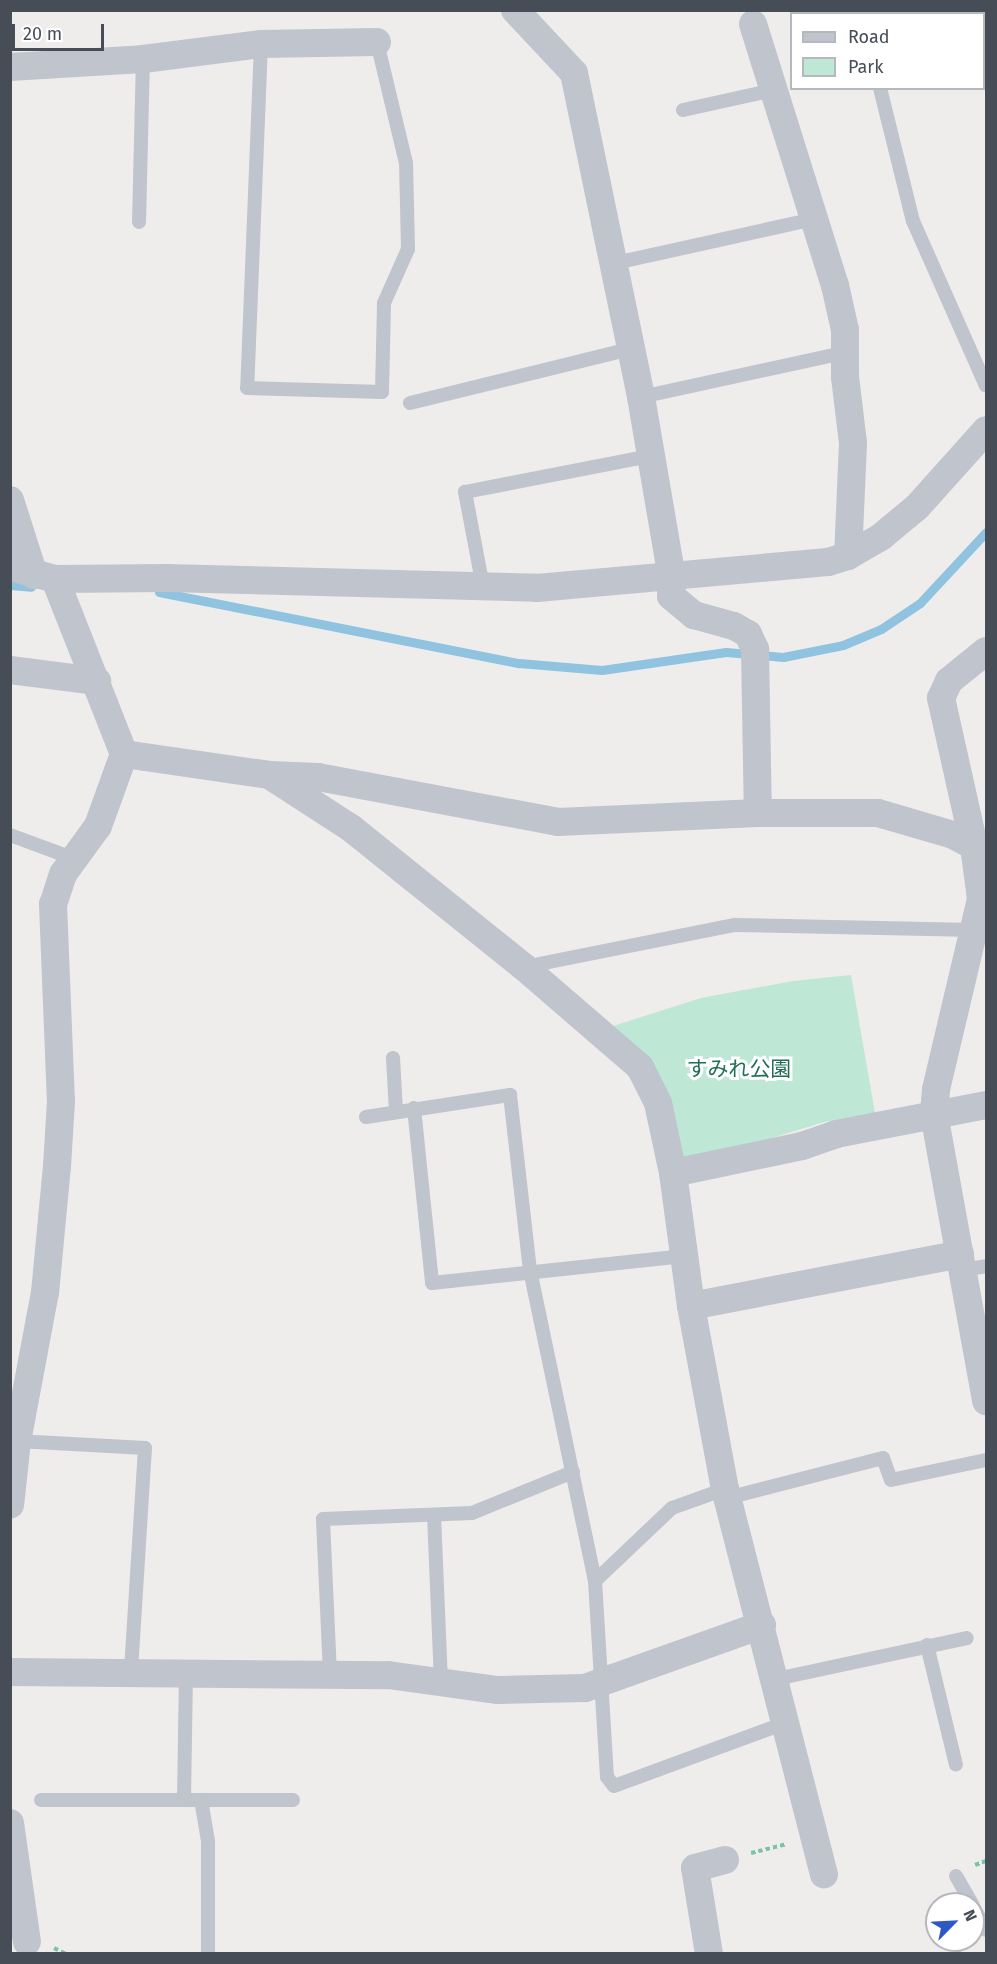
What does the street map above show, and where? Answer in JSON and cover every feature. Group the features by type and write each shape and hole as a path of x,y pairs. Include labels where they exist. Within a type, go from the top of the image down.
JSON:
{"street":[{"path":"515,10 574,73 641,398 672,578 671,596 684,609 734,626 748,634 755,656 758,813"},
{"path":"753,24 835,285 847,352 845,377 853,443 848,556"},
{"path":"10,67 143,59 261,44 377,42"},
{"path":"33,574 537,588 672,578 828,562 848,556 882,536 917,507 987,430"},
{"path":"10,500 33,574 97,681 124,754 98,826 63,874 53,904 61,1101 57,1166 45,1292 17,1441 10,1505"},
{"path":"987,651 949,681 941,698 974,846 981,899 936,1090 934,1113 969,1263 987,1401"},
{"path":"10,670 97,681"},
{"path":"124,754 268,775 318,777 558,822 758,813 878,813 953,835 974,846"},
{"path":"268,775 351,828 524,967 639,1067 658,1103 673,1173 691,1306 726,1494 788,1722 824,1875"},
{"path":"673,1173 934,1113 987,1105"},
{"path":"691,1306 969,1263"},
{"path":"10,1672 388,1675 498,1690 585,1688 762,1625"},
{"path":"10,1823 27,1942"},
{"path":"709,1953 695,1868 725,1860"}],"lane":[{"path":"261,44 247,388 382,392 384,303 408,249 408,238 406,163 377,42"},
{"path":"139,222 143,59"},
{"path":"683,110 774,90"},
{"path":"880,90 913,221 987,386"},
{"path":"612,264 814,219"},
{"path":"410,403 630,349"},
{"path":"641,398 847,352"},
{"path":"483,587 465,492 651,456"},
{"path":"10,835 75,859"},
{"path":"524,967 735,926 975,930"},
{"path":"393,1059 396,1111"},
{"path":"366,1117 510,1095 530,1270 595,1581 607,1777 614,1786 788,1722"},
{"path":"414,1108 432,1283 530,1270 685,1256"},
{"path":"17,1441 145,1448 131,1673"},
{"path":"595,1581 672,1508 883,1458 891,1480 987,1460"},
{"path":"330,1674 323,1519 472,1512 573,1472"},
{"path":"434,1515 441,1682"},
{"path":"776,1679 967,1638"},
{"path":"927,1646 956,1765"},
{"path":"184,1800 186,1674"},
{"path":"41,1800 293,1800"},
{"path":"201,1800 208,1841 208,1953"},
{"path":"956,1876 965,1892"}],"green space":[{"name":"すみれ公園","path":"851,975 875,1113 824,1122 759,1142 684,1158 613,1026 701,998 793,981"}],"waterway":[{"path":"159,592 519,663 602,670 726,652 783,657 843,645 881,629 920,603 986,532"},
{"path":"10,585 31,587"}]}
